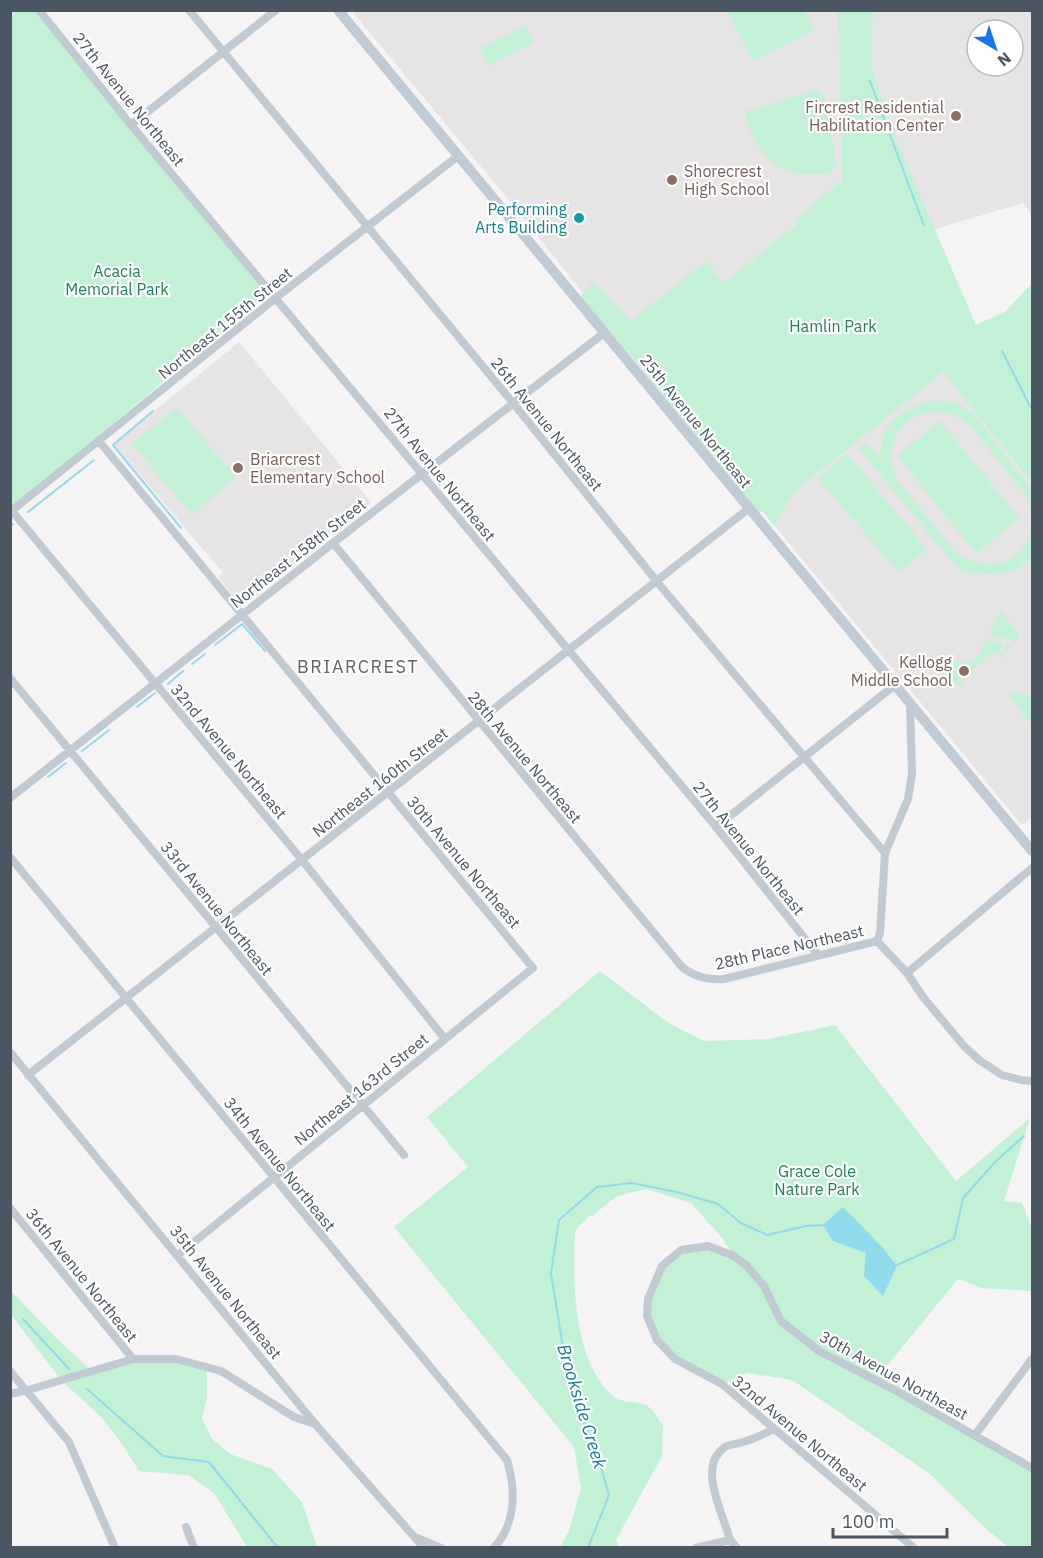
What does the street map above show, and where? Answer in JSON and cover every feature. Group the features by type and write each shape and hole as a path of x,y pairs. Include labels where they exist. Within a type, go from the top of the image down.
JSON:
{"street":[{"name":"27th Avenue Northeast","path":"39,10 716,827 818,955"},
{"name":"26th Avenue Northeast","path":"189,10 657,581 885,853"},
{"path":"132,125 276,10"},
{"name":"25th Avenue Northeast","path":"338,10 1032,851"},
{"name":"Northeast 155th Street","path":"11,512 277,297 458,156"},
{"name":"Northeast 158th Street","path":"10,798 422,473 604,333"},
{"name":"30th Avenue Northeast","path":"99,441 533,968"},
{"name":"Northeast 160th Street","path":"28,1075 748,509"},
{"name":"32nd Avenue Northeast","path":"11,512 302,860 445,1039"},
{"name":"28th Avenue Northeast","path":"333,543 478,722 682,967 693,975 705,979"},
{"name":"33rd Avenue Northeast","path":"10,678 404,1155"},
{"path":"716,827 894,685"},
{"path":"910,703 913,761 911,785 904,809 885,853 878,941 907,973 922,997 963,1045 979,1060 1002,1075 1032,1081"},
{"name":"34th Avenue Northeast","path":"10,857 507,1460 513,1479 513,1495 509,1520 502,1539 494,1548"},
{"path":"907,973 1032,868"},
{"name":"28th Place Northeast","path":"705,979 724,979 878,941"},
{"name":"Northeast 163rd Street","path":"178,1255 533,968"},
{"name":"35th Avenue Northeast","path":"10,1052 316,1425 424,1548"},
{"name":"36th Avenue Northeast","path":"10,1208 134,1359"},
{"name":"30th Avenue Northeast","path":"647,1316 648,1299 662,1266 681,1250 708,1246 734,1256 747,1266 764,1286 781,1322 819,1351 975,1435"},
{"name":"32nd Avenue Northeast","path":"647,1316 657,1340 675,1359 722,1384 914,1548"},
{"path":"10,1394 134,1359 176,1359 221,1371 294,1417 316,1425"},
{"path":"1032,1359 975,1435 1032,1468"},
{"path":"10,1371 69,1442 115,1548"},
{"path":"737,1548 730,1540 726,1523 714,1494 712,1480 716,1456 726,1446 774,1430"},
{"path":"186,1527 194,1548"},
{"path":"415,1537 441,1548"},
{"path":"696,1548 730,1540"}],"shaded area":[{"name":"Shorecrest High School","path":"352,11 1032,11 1032,215 1023,203 918,234 887,151 633,356 517,210"},
{"name":"Briarcrest Elementary School","path":"239,342 371,502 242,607 218,577 223,573 114,444"},
{"name":"Kellogg Middle School","path":"943,372 1032,483 1032,817 1022,825 774,525 794,492"}],"green space":[{"name":"Acacia Memorial Park","path":"11,11 39,11 269,294 11,508"},
{"path":"727,11 804,11 814,30 753,61"},
{"name":"Hamlin Park","path":"836,11 873,11 871,65 895,137 976,325 1006,311 1032,283 1032,483 943,372 794,492 774,525 762,511 755,516 702,452 641,368 580,297 593,282 631,321 706,261 723,283 798,223 793,222 842,180 839,28"},
{"path":"526,25 534,42 488,66 480,49"},
{"path":"817,90 824,95 836,163 831,173 793,173 771,161 759,147 744,112"},
{"path":"926,401 956,403 973,413 1032,490 1032,510 1026,495 967,422 950,414 934,412 919,415 907,422 897,433 892,447 892,463 897,480 955,552 967,558 990,564 1011,559 1027,543 1032,530 1032,553 1018,568 999,574 959,570 859,449 867,442 880,459 882,439 889,426 906,411"},
{"path":"177,407 236,477 192,515 132,444"},
{"path":"940,421 1019,518 976,553 897,456"},
{"path":"847,454 927,549 899,573 818,478"},
{"path":"1002,612 1020,636 1016,641 989,635 998,615"},
{"path":"986,640 1003,643 1002,649 998,652 1000,655 1008,643 1011,646 1001,658 995,651 960,679 966,688 952,681 953,662 974,661"},
{"path":"1011,692 1032,696 1032,725 1008,695"},
{"name":"Grace Cole Nature Park","path":"600,971 667,1022 704,1041 769,1039 835,1025 956,1181 1030,1118 1004,1201 1022,1203 1032,1229 1032,1291 982,1288 958,1279 881,1373 975,1434 1032,1467 1032,1547 1008,1547 930,1474 792,1380 747,1373 722,1384 675,1359 657,1340 647,1316 662,1266 681,1250 708,1246 733,1255 723,1239 691,1203 646,1189 617,1196 592,1216 590,1215 575,1231 575,1296 583,1342 600,1382 614,1397 622,1401 645,1405 655,1413 663,1425 662,1456 616,1540 618,1547 560,1547 569,1531 581,1488 574,1447 394,1227 468,1167 427,1117"},
{"path":"13,1293 57,1339 92,1371 133,1359 176,1359 207,1367 207,1396 202,1418 211,1438 230,1454 272,1469 302,1502 317,1547 247,1547 214,1493 188,1475 139,1471 101,1417 62,1381 11,1315 11,1294"}],"water":[{"path":"843,1207 884,1249 897,1266 883,1296 864,1276 866,1253 833,1241 823,1225"}],"waterway":[{"path":"870,81 924,226"},
{"path":"1002,351 1032,410"},
{"path":"153,411 113,445 181,528"},
{"path":"28,512 94,460"},
{"path":"215,645 242,624 265,651"},
{"path":"192,664 205,654"},
{"path":"168,684 183,671"},
{"path":"137,707 155,693"},
{"path":"82,751 109,730"},
{"path":"48,777 66,763"},
{"name":"Brookside Creek","path":"895,1266 954,1239 963,1198 995,1162 1024,1136"},
{"name":"Brookside Creek","path":"588,1548 609,1495 596,1450 580,1413 564,1354 551,1273 559,1220 597,1187 632,1183 677,1192 718,1204 741,1223 767,1235 806,1226 824,1225"},
{"path":"23,1319 69,1369"},
{"path":"87,1389 163,1456 209,1462 278,1548"}],"place":[{"name":"Fircrest Residential Habilitation Center","path":"956,116"},
{"name":"Shorecrest High School","path":"672,180"},
{"name":"Performing Arts Building","path":"579,218"},
{"name":"Briarcrest Elementary School","path":"238,468"},
{"name":"Kellogg Middle School","path":"964,671"}],"district":[{"name":"BRIARCREST","path":"358,666"}]}
